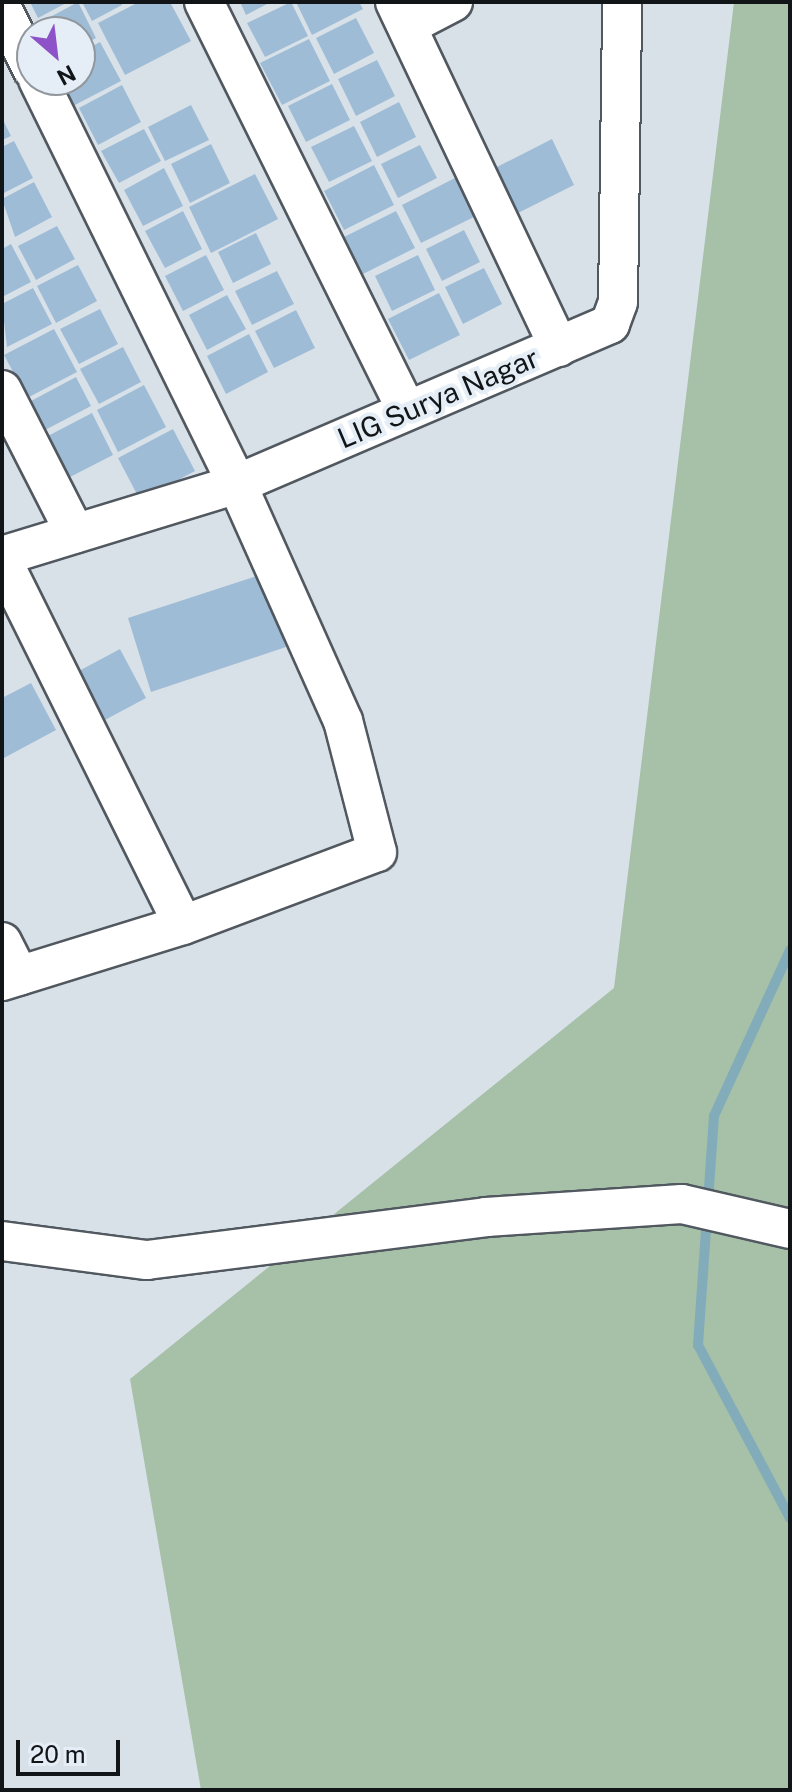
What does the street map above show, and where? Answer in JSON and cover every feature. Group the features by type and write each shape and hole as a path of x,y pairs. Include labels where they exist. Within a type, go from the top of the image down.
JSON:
{"street":[{"path":"204,2 406,409"},
{"path":"401,14 453,2"},
{"path":"559,347 610,324 618,302 622,2"},
{"path":"2,8 16,36"},
{"name":"LIG Surya Nagar","path":"2,558 237,484 406,409 559,347 401,14"},
{"path":"2,942 10,979 183,925 377,852 343,721 237,484 46,96"},
{"path":"2,390 75,533"},
{"path":"2,558 183,925"},
{"path":"2,1241 147,1260 486,1217 682,1204 772,1225"}],"green space":[{"path":"734,2 790,2 790,1790 201,1790 130,1379 614,988"}],"building":[{"path":"30,2 68,2 42,16 37,16"},
{"path":"78,2 85,16 52,16"},
{"path":"82,2 121,2 122,5 96,19 96,16 89,16"},
{"path":"139,2 170,2 191,41 125,75 98,23"},
{"path":"240,2 271,2 246,15"},
{"path":"291,2 308,36 265,57 247,23"},
{"path":"296,2 359,2 363,9 312,35"},
{"path":"356,18 374,53 334,74 316,38"},
{"path":"309,39 330,81 282,105 260,63"},
{"path":"100,42 121,81 96,94 96,44"},
{"path":"377,60 395,96 356,116 338,79"},
{"path":"332,84 350,120 306,142 288,106"},
{"path":"122,85 141,122 98,145 79,108"},
{"path":"65,96 92,96 71,107"},
{"path":"399,102 416,137 377,157 360,122"},
{"path":"191,105 209,140 165,161 148,127"},
{"path":"2,118 11,136 2,140"},
{"path":"354,126 372,161 329,182 311,147"},
{"path":"144,129 161,161 119,183 101,151"},
{"path":"552,139 574,185 518,213 495,168"},
{"path":"14,141 33,178 2,194 2,147"},
{"path":"211,144 230,183 190,203 171,164"},
{"path":"420,145 437,178 398,198 381,164"},
{"path":"374,165 394,205 344,230 324,191"},
{"path":"164,168 183,206 143,226 124,190"},
{"path":"255,174 278,219 211,253 189,207"},
{"path":"457,177 476,216 421,243 402,205"},
{"path":"34,182 52,217 15,237 2,199"},
{"path":"183,211 202,249 165,268 145,231"},
{"path":"396,211 415,248 363,274 344,237"},
{"path":"57,226 75,259 36,280 18,246"},
{"path":"464,230 480,262 442,281 426,249"},
{"path":"256,233 271,264 233,283 218,252"},
{"path":"11,244 31,282 2,297 2,249"},
{"path":"206,255 224,290 183,311 165,276"},
{"path":"418,255 435,290 392,311 375,276"},
{"path":"78,265 97,301 56,323 37,286"},
{"path":"484,268 502,304 463,324 445,287"},
{"path":"277,271 294,304 252,325 235,291"},
{"path":"33,288 52,324 7,347 2,304"},
{"path":"439,293 460,335 409,360 388,319"},
{"path":"227,295 246,329 207,350 189,315"},
{"path":"100,309 118,344 79,364 60,329"},
{"path":"296,310 315,348 274,368 255,331"},
{"path":"54,329 77,372 27,398 4,355"},
{"path":"249,334 268,372 226,394 207,356"},
{"path":"123,347 141,382 99,404 80,369"},
{"path":"76,377 91,406 45,430 31,401"},
{"path":"144,385 166,427 118,452 97,410"},
{"path":"92,413 113,455 66,479 44,438"},
{"path":"173,429 195,471 140,500 118,458"},
{"path":"263,574 286,647 151,692 128,618"},
{"path":"120,649 146,698 103,721 77,672"},
{"path":"31,683 56,730 2,759 2,698"}],"waterway":[{"path":"790,950 714,1116 698,1345 790,1518"}]}
